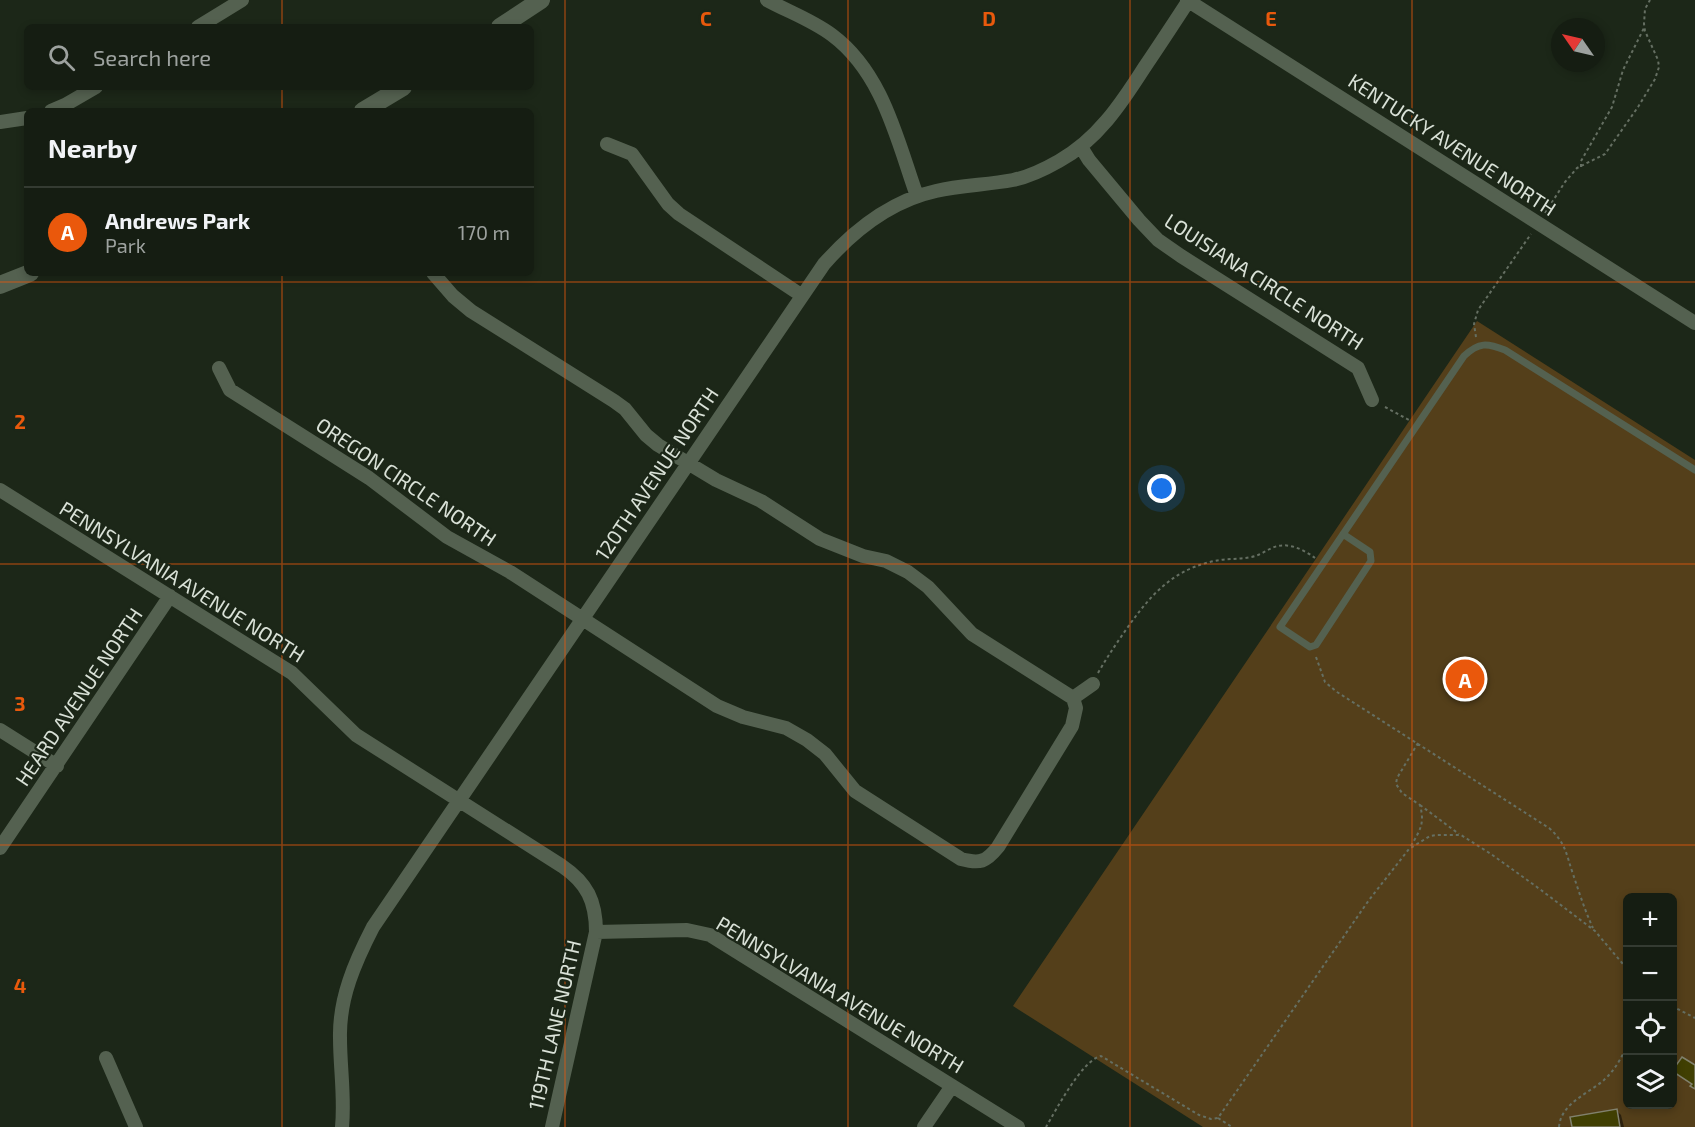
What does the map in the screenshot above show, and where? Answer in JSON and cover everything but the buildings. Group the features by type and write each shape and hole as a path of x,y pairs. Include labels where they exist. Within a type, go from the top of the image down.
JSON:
{"main road":[{"path":"505,24 541,0"},
{"path":"368,108 398,90"},
{"path":"0,285 24,275"}],"street":[{"path":"203,24 242,0"},
{"path":"767,0 812,22 852,52 877,88 917,196"},
{"name":"120TH AVENUE NORTH","path":"342,1127 344,1095 340,1038 342,1009 359,954 373,927 824,264 843,242 895,205 917,196 951,188 1014,180 1034,173 1081,147 1117,109 1188,0"},
{"name":"KENTUCKY AVENUE NORTH","path":"1188,0 1695,323"},
{"path":"58,108 91,90"},
{"path":"0,122 24,118"},
{"path":"606,144 632,154 668,204 679,214 801,295"},
{"name":"LOUISIANA CIRCLE NORTH","path":"1081,147 1089,160 1158,240 1358,368 1372,400"},
{"path":"436,276 453,296 471,310 614,401 658,445 716,480 761,501 820,539 863,556 886,561 908,572 927,587 972,634 1073,698 1093,684"},
{"name":"OREGON CIRCLE NORTH","path":"219,368 230,390 369,478 447,537 510,572 717,706 743,717 786,729 807,740 825,754 855,791 961,859 975,862 984,860 998,847 1072,726 1076,708 1073,698"},
{"name":"PENNSYLVANIA AVENUE NORTH","path":"0,490 292,673 356,735 573,874 589,893 594,906 596,932 687,930 711,935 1018,1127"},
{"name":"HEARD AVENUE NORTH","path":"0,848 170,596"},
{"path":"0,730 57,766"},
{"name":"119TH LANE NORTH","path":"552,1127 596,932"},
{"path":"106,1058 136,1127"},
{"path":"924,1127 952,1086"}],"lane":[{"path":"1343,534 1370,552 1371,561 1316,645 1310,647 1280,627 1323,563 1418,425 1464,356 1479,345 1494,345 1505,350 1695,470"}],"path":[{"path":"1581,166 1581,161 1612,107 1623,70 1645,27 1646,9 1650,0"},
{"path":"1543,215 1565,182 1581,166 1605,154 1638,107 1658,73 1658,60 1645,27"},
{"path":"1479,345 1474,324 1478,310 1531,234"},
{"path":"1372,400 1418,425"},
{"path":"1093,684 1105,660 1148,600 1169,580 1207,562 1252,557 1263,554 1273,547 1284,545 1309,553 1323,563"},
{"path":"1312,646 1325,682 1337,692 1549,828 1557,836 1567,852 1585,909 1595,931"},
{"path":"1418,743 1397,778 1396,784 1402,793 1541,890 1595,931 1623,964"},
{"path":"1218,1118 1350,925 1410,849 1422,824 1420,805"},
{"path":"1410,849 1430,836 1461,835"},
{"path":"1677,1009 1695,1018"},
{"path":"1559,1127 1571,1103 1605,1079 1623,1053"},
{"path":"1046,1127 1083,1068 1095,1057 1101,1056 1199,1115 1210,1119 1218,1118 1232,1127"}],"shaded area":[{"path":"1477,321 1695,460 1695,1127 1203,1127 1013,1006"}],"place":[{"name":"Andrews Park","path":"1465,679"}]}
